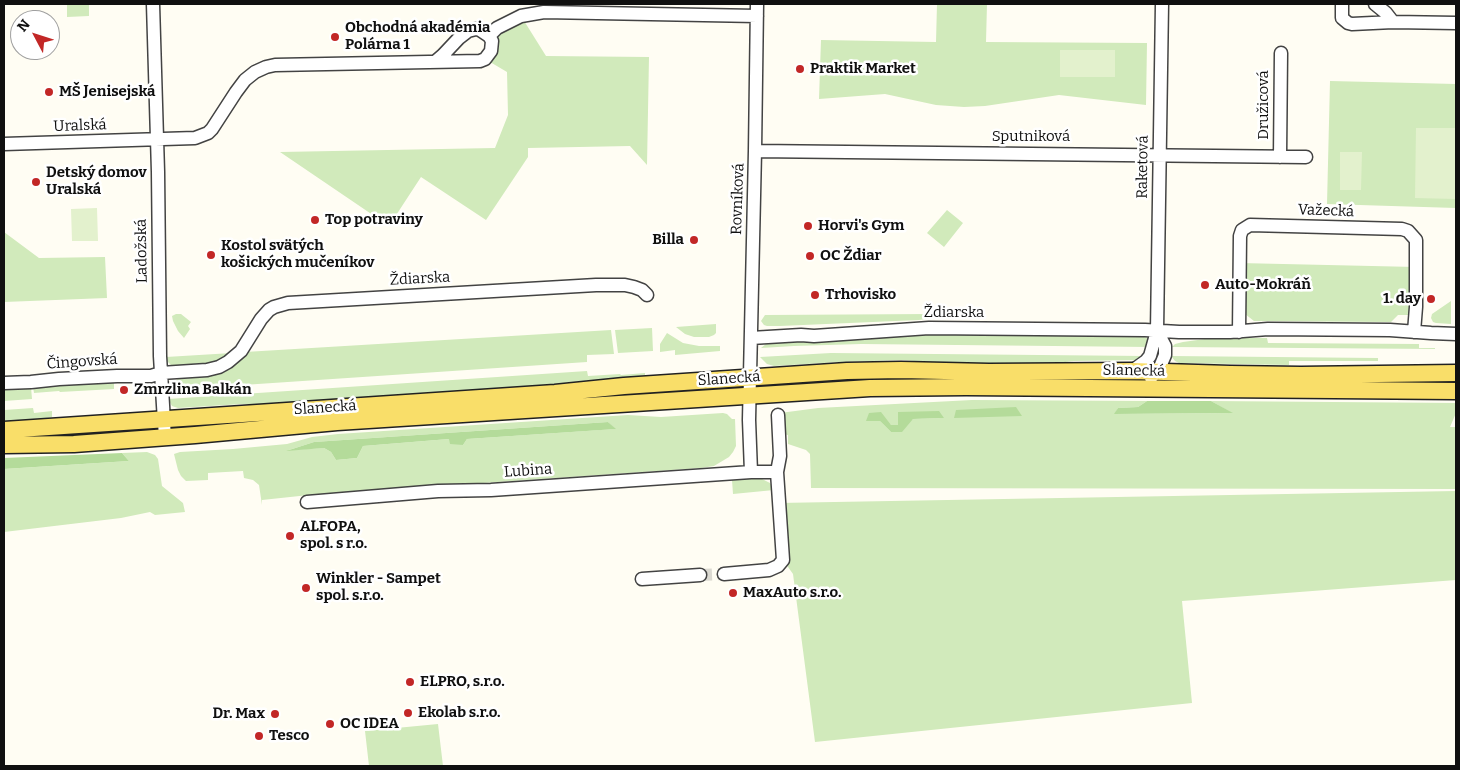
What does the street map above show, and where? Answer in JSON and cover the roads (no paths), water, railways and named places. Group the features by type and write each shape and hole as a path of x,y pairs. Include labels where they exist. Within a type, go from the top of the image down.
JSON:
{"main road":[{"name":"Slanecká","path":"4,430 555,393 624,386 847,371 1132,370 1320,375 1456,373"},
{"name":"Slanecká","path":"4,445 74,444 165,438 337,422 870,388 976,387 1456,391"}],"street":[{"name":"Ladožská","path":"153,4 161,373 165,438"},
{"name":"Raketová","path":"1132,370 1150,356 1157,331 1162,4"},
{"path":"1342,4 1342,18 1352,24 1393,22 1456,23"},
{"path":"1375,4 1393,22"},
{"path":"436,61 468,31 476,29 489,36 497,28 521,16 544,12 757,10"},
{"name":"Rovníková","path":"750,395 757,10"},
{"name":"Uralská","path":"4,144 195,138 212,130 245,80 255,72 266,67 275,65 480,61 485,59 491,51 492,41 489,36"},
{"name":"Družicová","path":"1280,54 1280,157"},
{"name":"Sputniková","path":"755,151 1306,157"},
{"name":"Važecká","path":"1238,332 1240,236 1242,230 1250,225 1267,225 1402,229 1408,231 1416,240 1414,332"},
{"name":"Ždiarska","path":"161,373 208,370 220,367 241,351 261,319 270,310 288,303 596,285 625,285 642,290 647,295"},
{"name":"Ždiarska","path":"751,338 802,335 822,336 929,328 1157,331"},
{"path":"1157,331 1390,330 1456,334"},
{"name":"Raketová","path":"1157,331 1169,363 1184,372"},
{"path":"1137,388 1157,372 1162,364 1169,339 1179,332"},
{"name":"Čingovská","path":"4,383 117,376 151,376 161,373"},
{"path":"750,395 751,472"},
{"path":"724,574 769,570 778,566 782,560 777,472 780,456 778,415"},
{"name":"Lubina","path":"307,502 438,491 491,490 751,472 777,472"},
{"path":"642,579 700,575"}],"tunnel":[{"path":"700,575 724,574"}],"place":[{"name":"Obchodná akadémia Polárna 1","path":"335,37"},
{"name":"Praktik Market","path":"800,69"},
{"name":"MŠ Jenisejská","path":"49,92"},
{"name":"Detský domov Uralská","path":"36,182"},
{"name":"Top potraviny","path":"315,220"},
{"name":"Horvi's Gym","path":"808,226"},
{"name":"Billa","path":"694,240"},
{"name":"Kostol svätých košických mučeníkov","path":"211,255"},
{"name":"OC Ždiar","path":"810,256"},
{"name":"Auto-Mokráň","path":"1205,285"},
{"name":"Trhovisko","path":"815,295"},
{"name":"1. day","path":"1431,299"},
{"name":"Zmrzlina Balkán","path":"124,390"},
{"name":"ALFOPA, spol. s r.o.","path":"290,536"},
{"name":"Winkler - Sampet spol. s.r.o.","path":"306,588"},
{"name":"MaxAuto s.r.o.","path":"733,593"},
{"name":"ELPRO, s.r.o.","path":"410,682"},
{"name":"Ekolab s.r.o.","path":"408,713"},
{"name":"Dr. Max","path":"275,714"},
{"name":"OC IDEA","path":"330,724"},
{"name":"Tesco","path":"259,736"}]}
